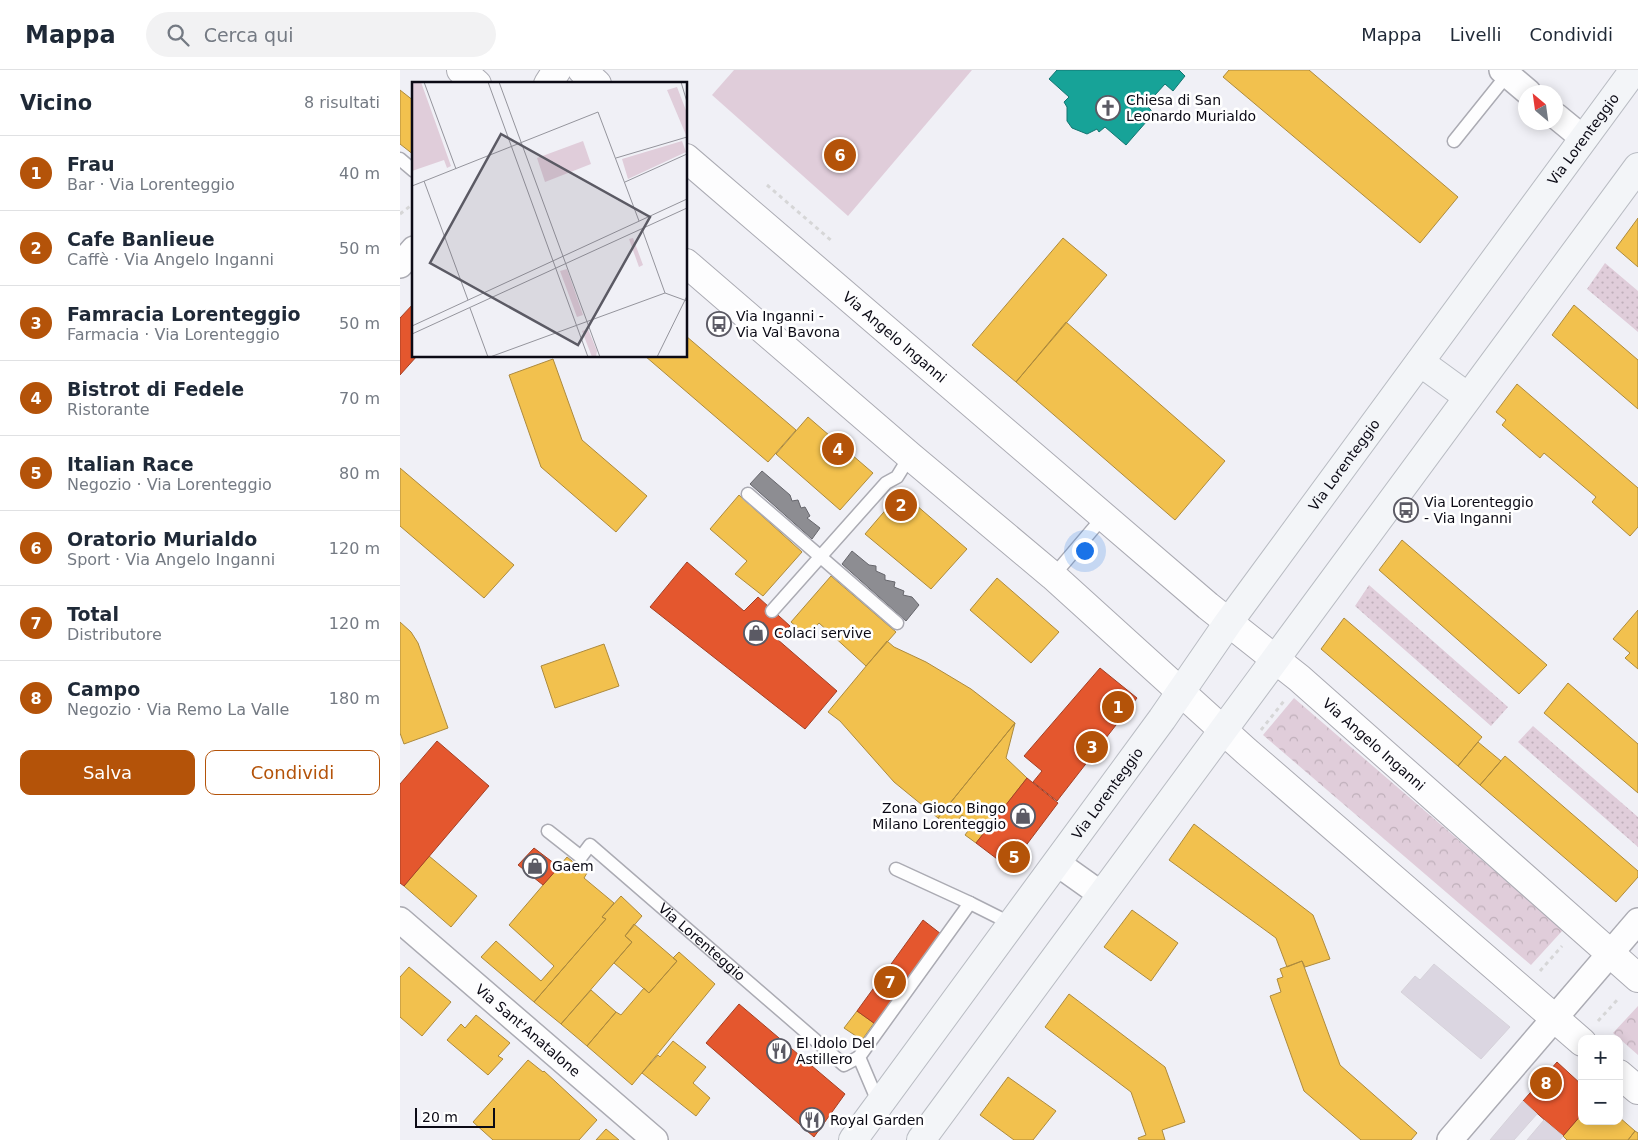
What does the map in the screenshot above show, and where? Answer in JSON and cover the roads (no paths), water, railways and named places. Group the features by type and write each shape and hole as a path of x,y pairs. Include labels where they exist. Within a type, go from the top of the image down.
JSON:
{"main road":[{"name":"Via Lorenteggio","path":"853,1140 1182,691 1228,622 1634,70"},
{"path":"921,1140 1468,397 1636,174"},
{"path":"1420,362 1468,397"}],"street":[{"path":"461,70 475,82"},
{"path":"549,82 557,70"},
{"path":"582,70 595,82"},
{"path":"1505,72 1520,85"},
{"path":"1563,122 1584,139"},
{"name":"Via Angelo Inganni","path":"688,160 1228,622 1299,678 1610,953 1630,986"},
{"path":"400,265 412,251"},
{"path":"688,264 910,456 1053,576 1224,730 1554,1018 1588,1034"},
{"path":"1057,863 1102,895"},
{"name":"Via Sant'Anatalone","path":"400,920 655,1140"},
{"path":"1450,1140 1638,921"},
{"path":"1623,1077 1638,1090"}],"lane":[{"path":"1454,141 1505,72"},
{"path":"400,159 412,169"},
{"path":"772,610 821,558 886,483 897,477 910,456"},
{"path":"748,494 897,623"},
{"path":"1053,576 1104,516"},
{"name":"Via Lorenteggio","path":"548,831 581,857 590,845 844,1065 859,1057"},
{"path":"896,869 1012,924"},
{"path":"879,1105 859,1057 970,904"}],"place":[{"name":"Chiesa di San Leonardo Murialdo","path":"1108,108"},
{"name":"Oratorio Murialdo","path":"840,155"},
{"name":"Via Inganni - Via Val Bavona","path":"719,324"},
{"name":"Bistrot di Fedele","path":"838,449"},
{"name":"Cafe Banlieue","path":"901,505"},
{"name":"Via Lorenteggio - Via Inganni","path":"1406,510"},
{"name":"Colaci servive","path":"756,633"},
{"name":"Frau","path":"1118,707"},
{"name":"Famracia Lorenteggio","path":"1092,747"},
{"name":"Zona Gioco Bingo Milano Lorenteggio","path":"1023,816"},
{"name":"Italian Race","path":"1014,857"},
{"name":"Gaem","path":"535,866"},
{"name":"Total","path":"890,982"},
{"name":"El Idolo Del Astillero","path":"779,1051"},
{"name":"Campo","path":"1546,1083"},
{"name":"Royal Garden","path":"812,1120"}]}
